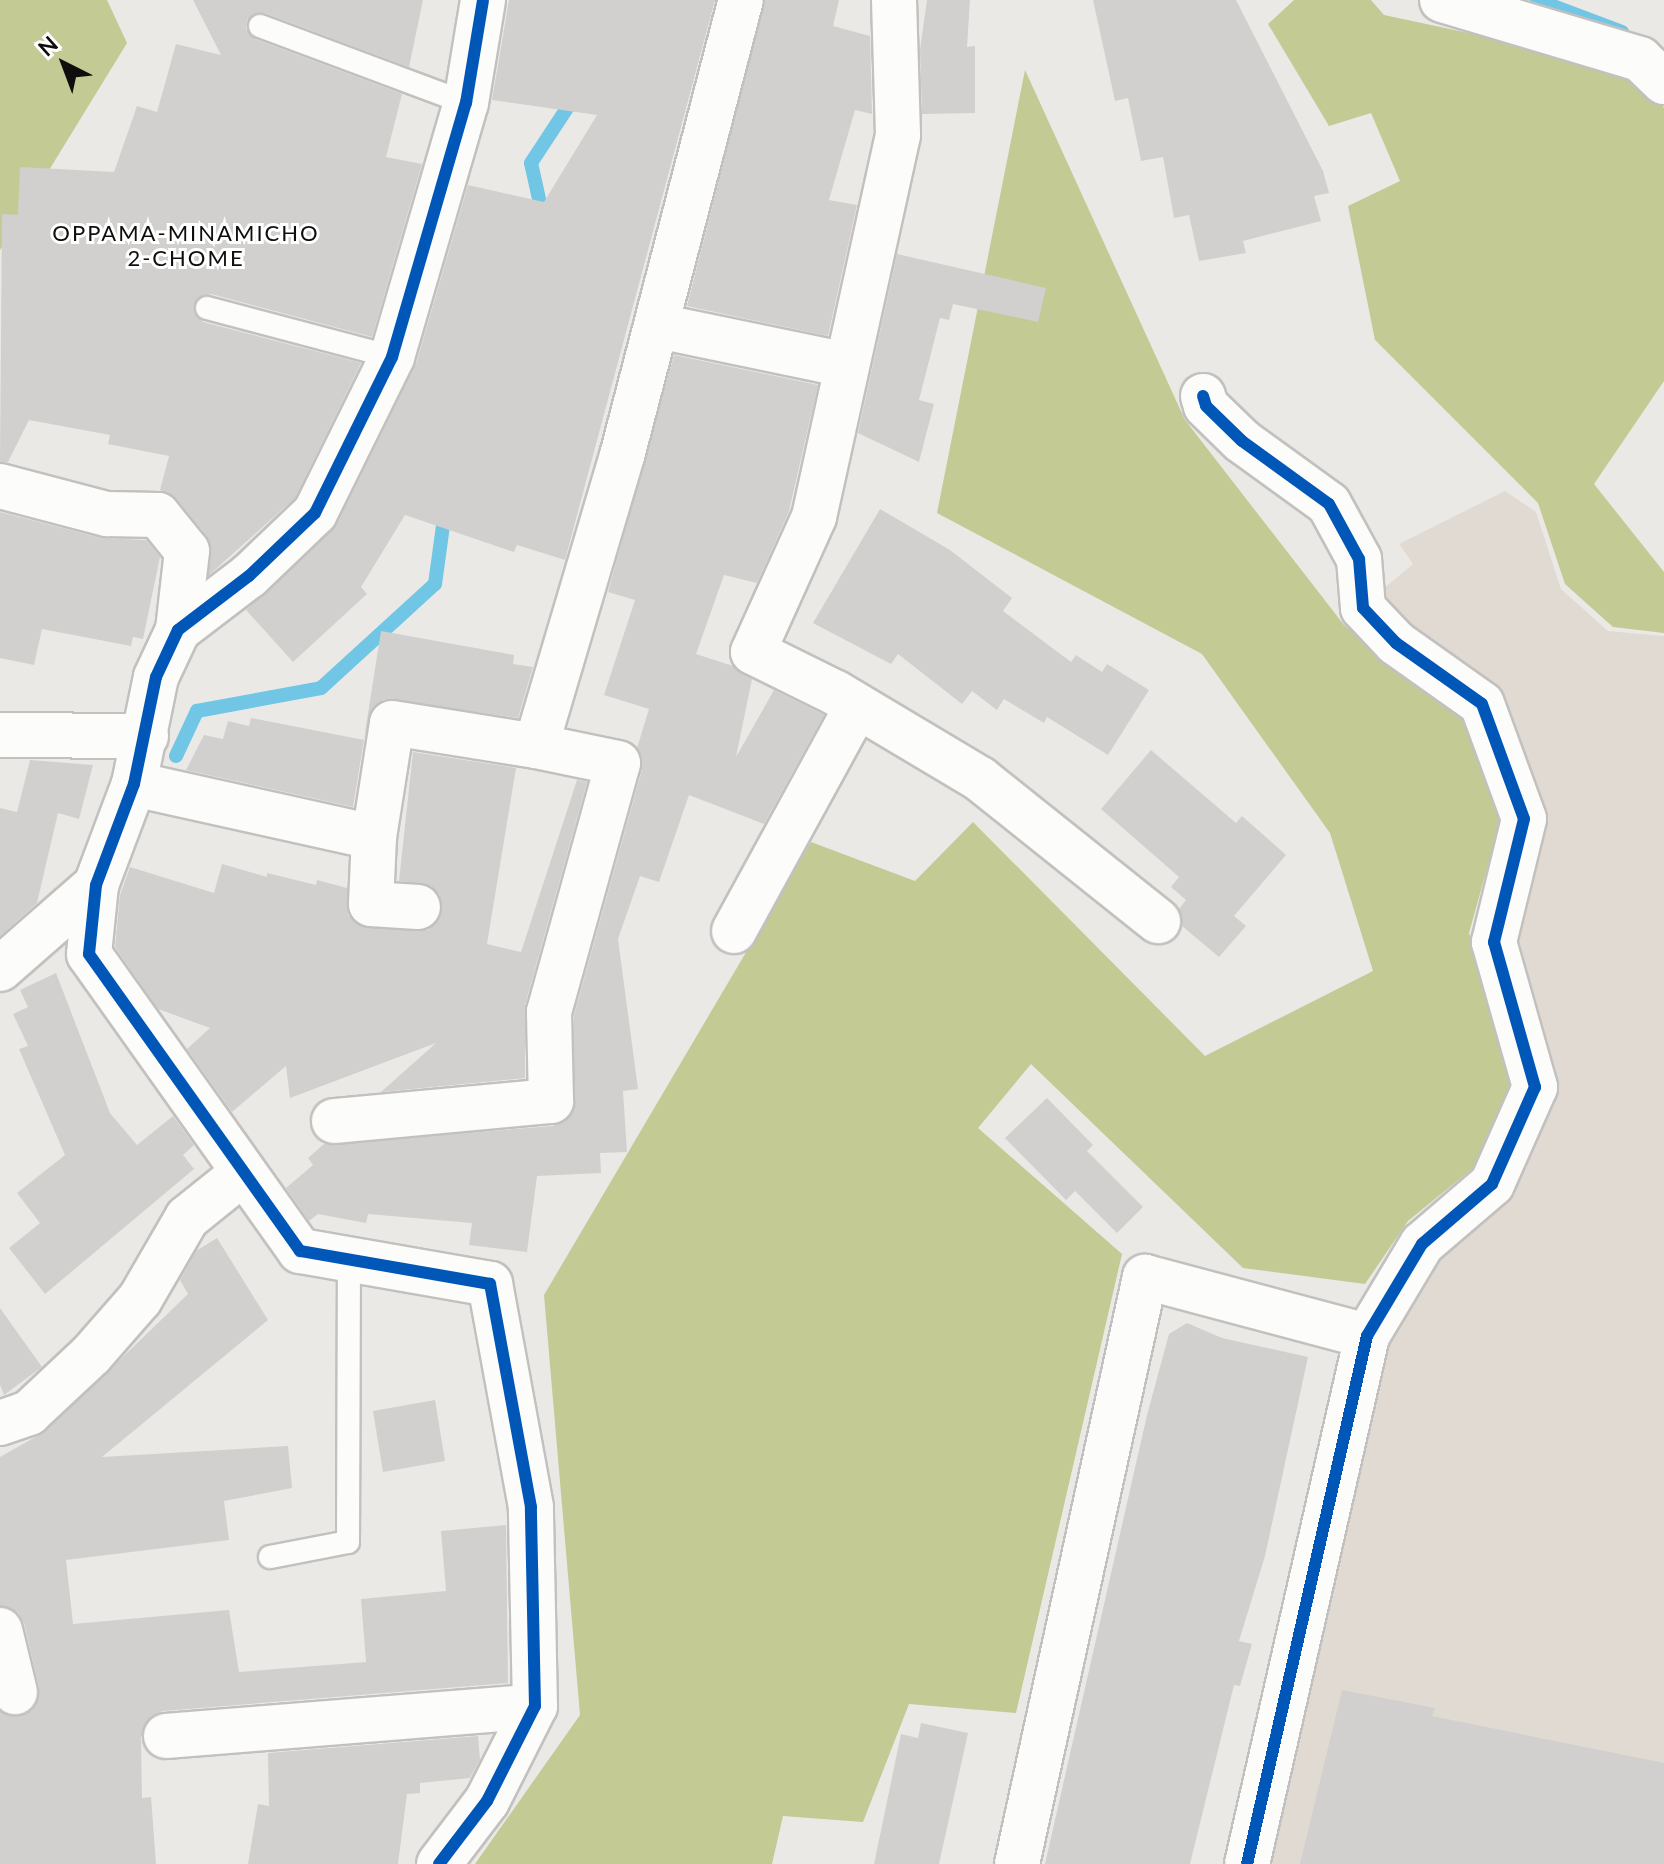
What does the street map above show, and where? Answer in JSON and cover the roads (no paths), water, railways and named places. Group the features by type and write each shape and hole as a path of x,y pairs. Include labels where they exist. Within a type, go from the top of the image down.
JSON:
{"street":[{"path":"178,630 249,576 315,513 392,357 466,103 483,0"},
{"path":"536,746 658,326 741,0"},
{"path":"894,0 898,135 814,517 753,652 980,779 1158,921"},
{"path":"1442,0 1640,59 1664,82"},
{"path":"658,326 846,365"},
{"path":"1203,396 1206,406 1242,441 1329,504 1359,559 1363,608 1396,643 1482,704 1524,819 1494,942 1535,1087 1492,1184 1422,1244 1367,1336 1247,1864"},
{"path":"0,486 107,514 158,515 187,551 178,630 156,677 134,784 96,885 89,954 300,1251 490,1284 531,1507 535,1706 487,1801 439,1864"},
{"path":"734,931 856,708"},
{"path":"334,1121 551,1101 549,1012 618,763 536,746 392,723 374,837 371,904 418,907"},
{"path":"0,735 146,736"},
{"path":"134,784 374,837"},
{"path":"0,969 96,885"},
{"path":"0,1423 29,1413 91,1355 140,1299 187,1218 243,1173"},
{"path":"1017,1864 1145,1277 1367,1336"},
{"path":"0,1630 15,1692"},
{"path":"166,1736 535,1706"}],"lane":[{"path":"260,26 466,103"},
{"path":"207,308 392,357"},
{"path":"270,1557 348,1542 349,1259"}],"waterway":[{"path":"1537,0 1622,32"},
{"path":"543,217 531,163 575,96"},
{"path":"176,756 197,711 321,688 435,584 445,511"}],"district":[{"name":"OPPAMA-MINAMICHO 2-CHOME","path":"186,244"}]}
